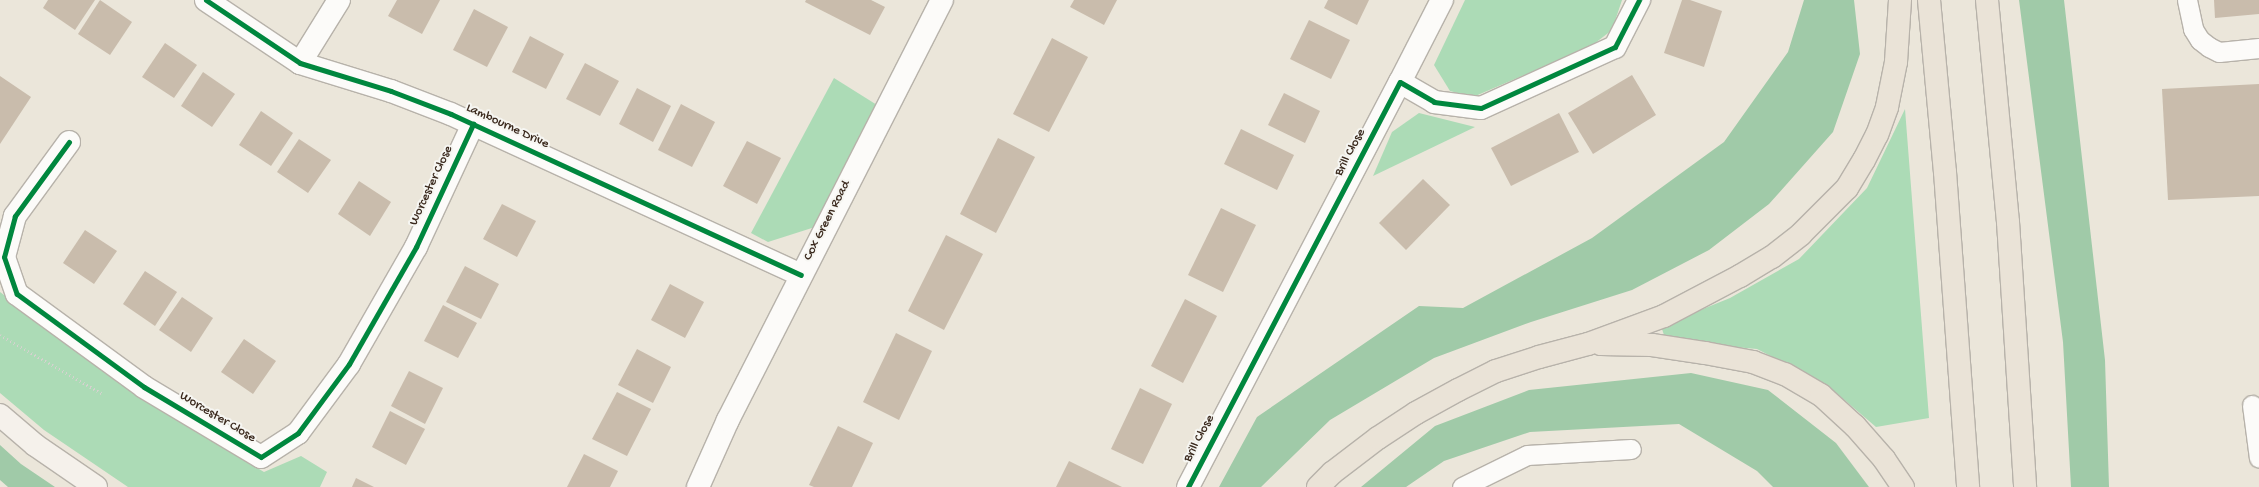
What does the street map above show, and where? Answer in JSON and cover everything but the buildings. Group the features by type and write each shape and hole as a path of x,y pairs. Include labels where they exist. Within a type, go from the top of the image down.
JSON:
{"highway":[{"path":"1318,487 1332,473 1378,438 1416,413 1458,390 1510,366 1538,356 1588,344 1664,316 1740,276 1772,257 1801,234 1847,188 1864,160 1886,107 1896,62 1900,0"},
{"path":"1929,0 1945,172 1968,487"},
{"path":"1988,0 2008,222 2025,487"},
{"path":"1588,344 1652,345 1698,351 1753,362 1785,374 1820,396 1855,426 1884,459 1903,487"}],"street":[{"name":"Lambourne Drive","path":"206,0 300,63 391,91 473,124 801,275"},
{"path":"300,63 339,0"},
{"name":"Cox Green Road","path":"698,487 728,420 942,0"},
{"name":"Brill Close","path":"1188,487 1442,0"},
{"path":"1400,82 1434,102 1481,108 1615,47 1638,0"},
{"name":"Worcester Close","path":"69,142 15,216 4,257 17,294 144,387 261,457 298,433 349,364 416,247 473,124"},
{"path":"0,415 35,445 96,487"}],"lane":[{"path":"2187,0 2193,29 2200,40 2209,47 2219,52 2259,48"},
{"path":"2252,405 2259,458"},
{"path":"1462,487 1527,455 1631,449"}],"green space":[{"path":"1465,0 1622,0 1612,30 1590,47 1473,97 1450,91 1434,65"},
{"path":"1804,0 1854,0 1860,54 1833,132 1769,204 1709,250 1632,290 1531,322 1434,358 1330,420 1261,487 1219,487 1257,417 1419,306 1463,308 1592,238 1724,142 1788,52"},
{"path":"2019,0 2064,0 2105,360 2109,487 2071,487 2063,342"},
{"path":"834,78 877,105 815,227 768,242 751,233"},
{"path":"1905,109 1929,418 1876,427 1827,385 1757,349 1666,341 1661,326 1730,298 1799,259 1867,188"},
{"path":"1419,113 1475,127 1373,176 1392,132"},
{"path":"0,292 138,396 264,472 301,456 327,472 320,487 128,487 44,430 0,393"},
{"path":"1691,373 1768,390 1836,443 1869,487 1773,487 1757,471 1679,424 1530,432 1444,461 1406,487 1361,487 1435,426 1529,390"},
{"path":"0,445 21,464 55,487 8,487 0,480"}],"cycle path":[{"path":"206,0 300,63 391,91 451,114 801,275"},
{"path":"1188,487 1400,82 1434,102 1481,108 1615,47 1639,0"},
{"path":"69,142 15,216 4,257 17,294 144,387 261,457 298,433 349,364 416,247 473,124"}]}
